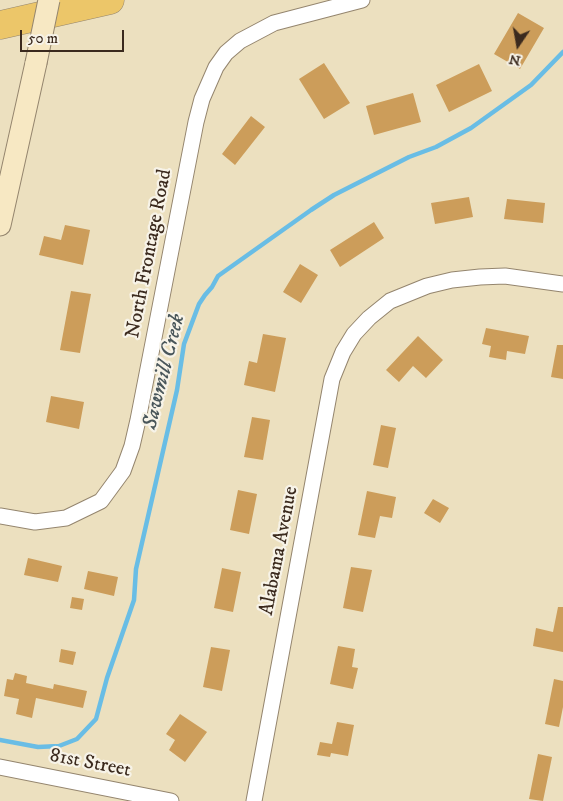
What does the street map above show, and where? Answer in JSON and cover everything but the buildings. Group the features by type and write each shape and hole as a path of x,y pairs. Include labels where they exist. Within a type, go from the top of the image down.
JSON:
{"highway":[{"path":"0,25 110,0"}],"street":[{"path":"0,225 49,0"},
{"name":"North Frontage Road","path":"0,516 35,522 66,518 101,501 123,471 132,446 138,420 196,122 202,99 216,66 226,53 240,41 274,22 362,0"},
{"name":"Alabama Avenue","path":"254,801 332,379 343,352 354,334 369,318 390,301 422,288 452,280 505,276 563,284"},
{"name":"81st Street","path":"0,766 172,801"}],"waterway":[{"name":"Sawmill Creek","path":"0,740 38,747 59,746 77,739 96,719 107,678 134,600 136,569 177,390 184,344 199,304 218,276 334,195 409,157 436,147 471,128 531,85 563,52"}]}
